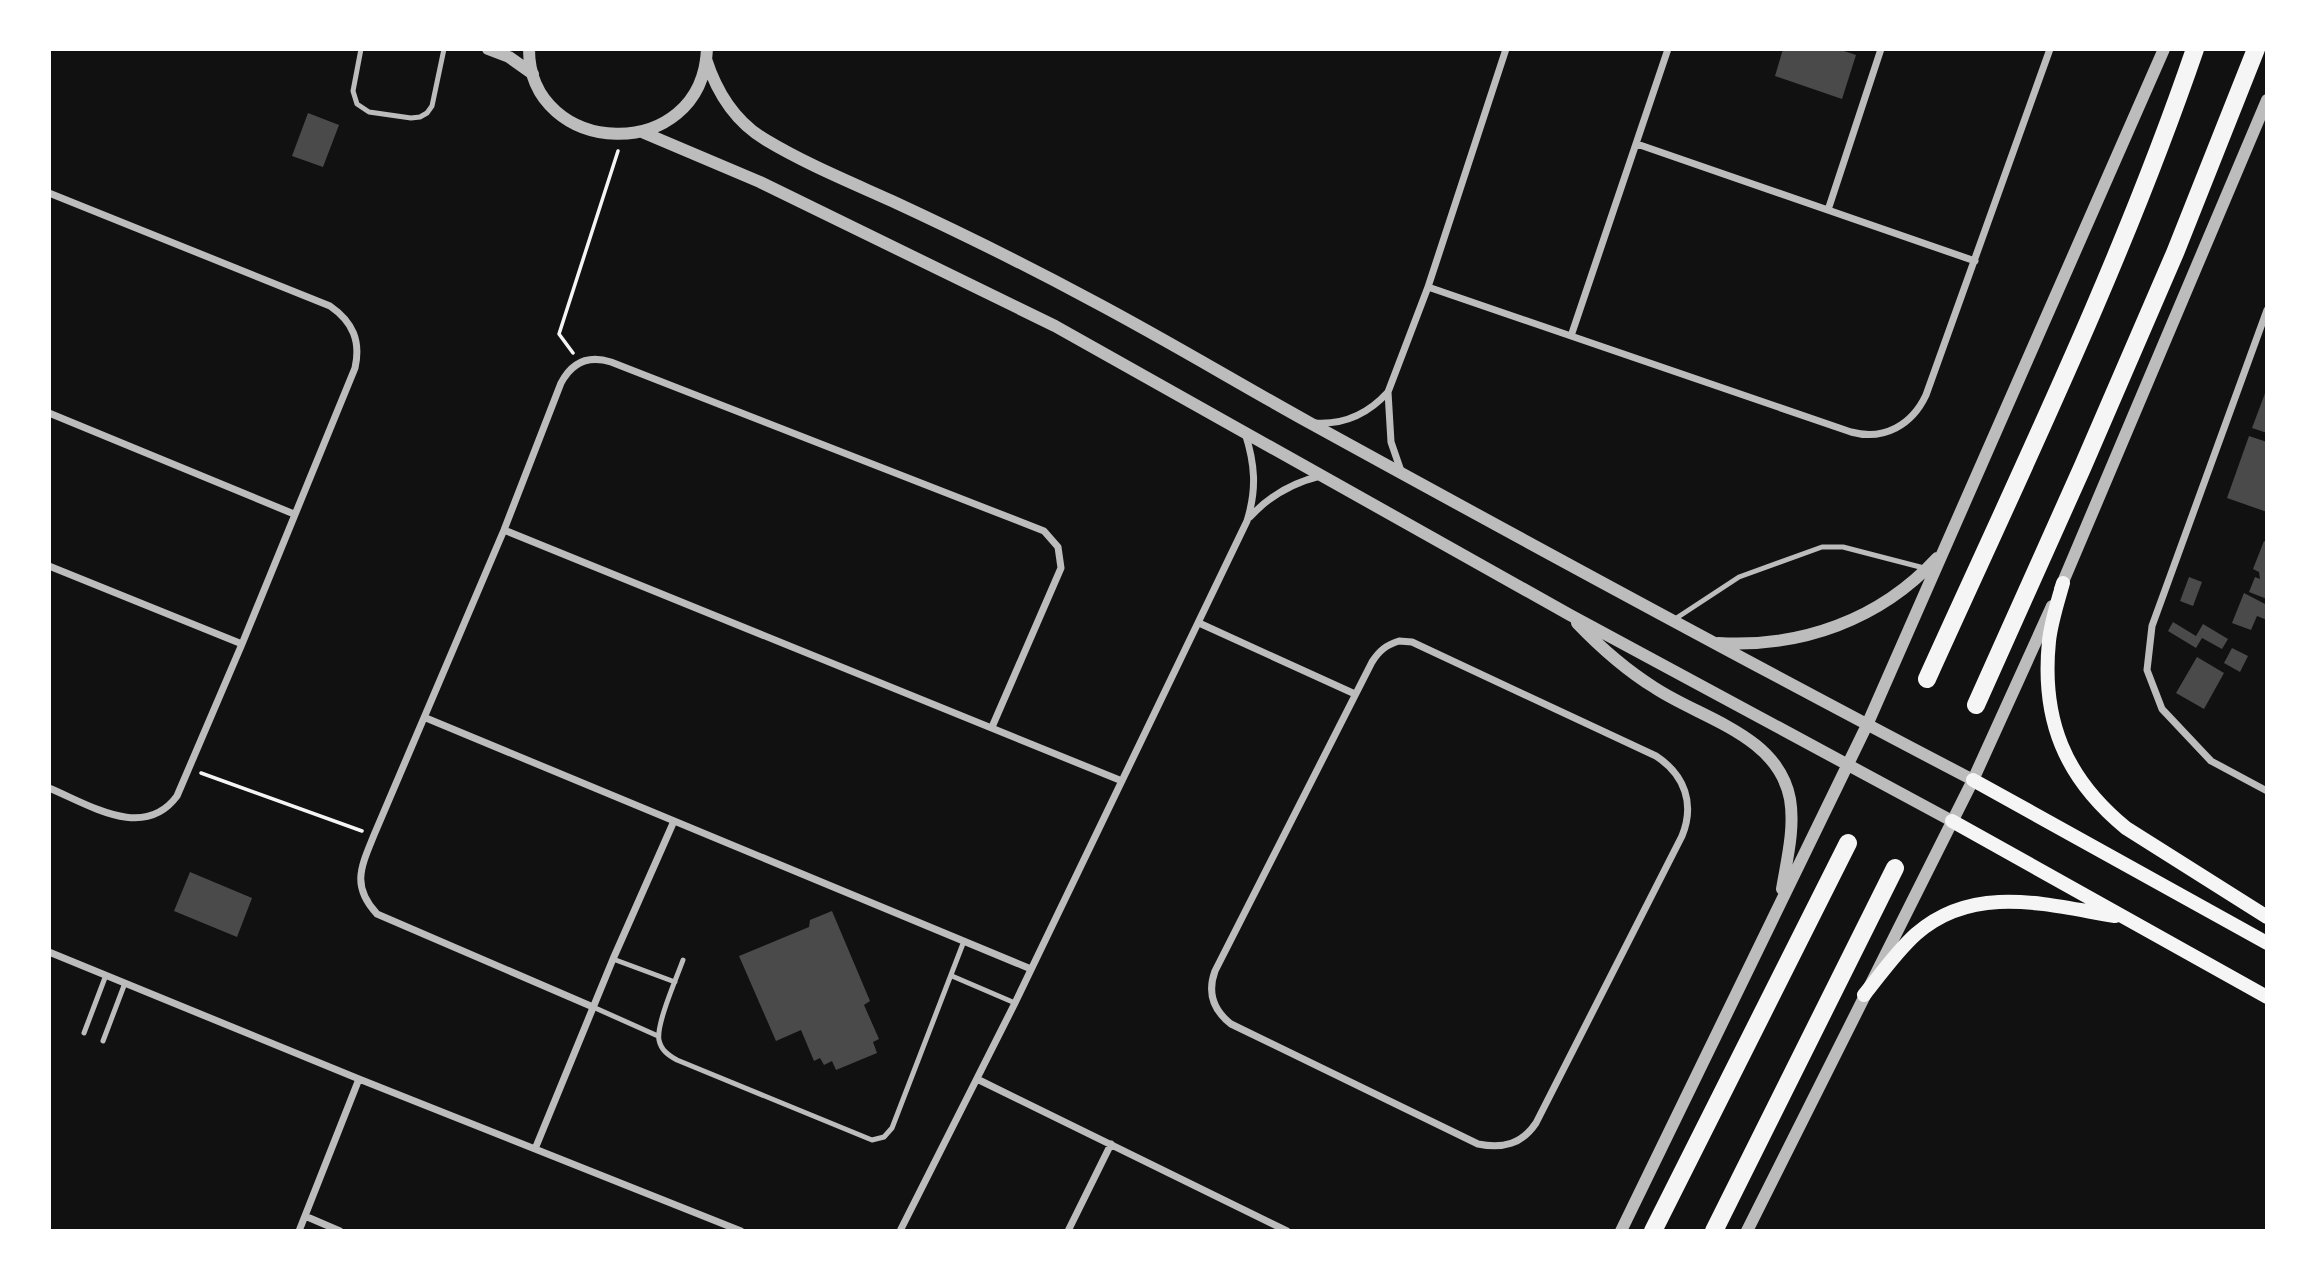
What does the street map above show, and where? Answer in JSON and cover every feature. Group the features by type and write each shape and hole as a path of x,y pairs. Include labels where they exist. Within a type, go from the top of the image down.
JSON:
{"main road":[{"path":"1927,679 2078,346 2141,193 2195,49"},
{"path":"1976,705 2175,253 2256,49"},
{"path":"2063,583 2049,639 2048,691 2057,736 2077,778 2108,813 2126,828 2267,917"},
{"path":"1973,780 2267,943"},
{"path":"1952,821 2267,997"},
{"path":"1653,1231 1848,843"},
{"path":"1714,1231 1895,869"},
{"path":"1864,995 1917,934 1933,922 1967,905 2009,900 2126,918"}],"street":[{"path":"488,49 509,57 533,74"},
{"path":"530,49 533,74 553,107 568,120 594,131 623,135 642,132 661,124 685,105 701,79 706,54"},
{"path":"1310,423 1327,424 1361,415 1376,405 1388,392 1428,287 1506,49"},
{"path":"1571,336 1668,49"},
{"path":"1828,210 1881,49"},
{"path":"1428,287 1851,432 1862,435 1886,433 1906,422 1921,405 2050,49"},
{"path":"1621,1231 1867,725 2164,49"},
{"path":"706,54 711,75 727,104 737,117 764,140 937,222 1089,299 1714,643 1973,780"},
{"path":"1747,1231 1973,780 2063,583 2267,100"},
{"path":"642,132 721,164 1055,326 1570,615 1952,821"},
{"path":"1637,144 1975,261"},
{"path":"49,193 330,306 342,314 351,326 357,340 358,354 355,368 243,644 189,769 170,805 161,812 139,819 116,816 49,788"},
{"path":"2267,310 2152,626 2147,670 2162,709 2211,761 2267,791"},
{"path":"593,1007 377,914 364,897 360,876 374,835 504,530 561,383 572,367 590,358 611,362 1044,531 1058,547 1061,568 992,727"},
{"path":"1388,392 1391,442 1401,472"},
{"path":"49,413 294,514"},
{"path":"900,1231 1015,1003 1247,520 1255,482 1245,433"},
{"path":"1247,520 1282,490 1322,476"},
{"path":"504,530 1122,781"},
{"path":"1714,643 1766,644 1829,630 1865,615 1887,601 1927,569 1944,550"},
{"path":"49,566 243,644"},
{"path":"1570,615 1610,656 1633,674 1682,704 1753,741 1777,766 1785,781 1792,814 1780,903"},
{"path":"1199,623 1355,694"},
{"path":"1399,641 1412,642 1656,756 1673,770 1685,790 1688,813 1682,836 1536,1123 1528,1135 1517,1142 1504,1146 1478,1144 1231,1024 1216,1010 1212,1001 1211,980 1215,971 1355,694 1378,652 1399,641"},
{"path":"426,718 1031,969"},
{"path":"535,1149 613,959 674,821"},
{"path":"49,953 741,1231"},
{"path":"299,1231 359,1079"},
{"path":"977,1079 1287,1231"},
{"path":"1068,1231 1111,1144"},
{"path":"304,1216 340,1231"}],"lane":[{"path":"361,49 353,91 357,104 369,112 411,118 420,117 432,106 444,49"},
{"path":"1672,620 1739,577 1822,547 1843,547 1927,569"},
{"path":"683,960 658,1030 663,1050 677,1060 865,1139 879,1140 892,1128 964,941"},
{"path":"613,959 675,982"},
{"path":"84,1032 106,975"},
{"path":"952,976 1015,1003"},
{"path":"103,1041 125,983"},
{"path":"593,1007 658,1037"}],"path":[{"path":"580,362 559,334 623,135"},
{"path":"189,769 374,835"}],"building":[{"path":"1783,49 1838,49 1856,55 1842,99 1775,76"},
{"path":"308,113 339,125 323,167 292,156"},
{"path":"2267,388 2267,433 2252,428"},
{"path":"2249,436 2267,442 2267,512 2227,498"},
{"path":"2264,541 2267,542 2267,599 2249,592 2255,577 2260,579 2259,572 2253,569"},
{"path":"2189,577 2202,582 2193,606 2180,601"},
{"path":"2244,593 2267,605 2267,620 2257,616 2251,630 2232,623"},
{"path":"2173,622 2196,636 2203,624 2228,639 2222,649 2202,638 2196,648 2168,631"},
{"path":"2232,648 2248,656 2240,672 2224,663"},
{"path":"2197,657 2224,673 2204,709 2176,693"},
{"path":"190,872 252,898 237,937 174,911"},
{"path":"832,911 870,1001 864,1005 879,1039 873,1042 877,1053 836,1070 832,1061 824,1065 820,1058 814,1061 801,1030 776,1041 739,956 809,927 810,920"}]}
